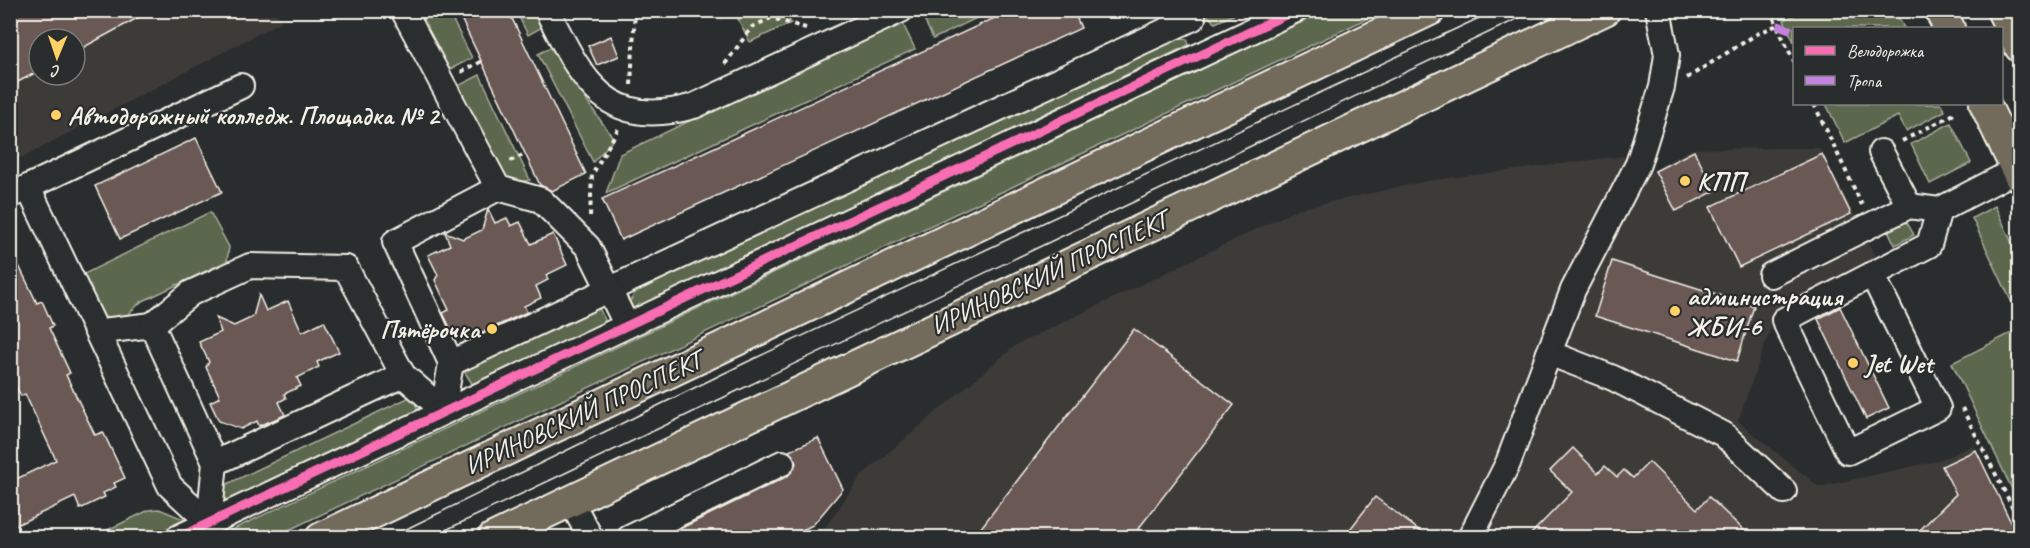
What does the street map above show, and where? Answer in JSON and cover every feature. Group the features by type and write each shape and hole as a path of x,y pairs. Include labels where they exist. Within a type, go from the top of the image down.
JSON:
{"main road":[{"name":"ИРИНОВСКИЙ ПРОСПЕКТ","path":"321,537 1430,10"},
{"name":"ИРИНОВСКИЙ ПРОСПЕКТ","path":"493,537 1605,10"},
{"path":"1940,10 1948,27"},
{"path":"1971,108 2018,173"}],"street":[{"path":"402,10 498,188"},
{"path":"547,10 573,61 596,92 628,111 665,114 694,106 901,10"},
{"path":"177,537 1296,10"},
{"path":"1470,537 1508,463 1573,290 1638,164 1662,87 1667,55 1658,10"},
{"path":"451,363 1189,14 1206,33 1215,49"},
{"path":"209,522 170,486 100,336 19,191 241,86"},
{"path":"1881,152 1909,206"},
{"path":"1771,275 1909,206 1939,210 2018,173"},
{"path":"443,410 451,363 395,242 498,188 541,200 588,247 626,324"},
{"path":"1872,274 1938,408 1848,452 1784,320 1872,274 1929,246 1939,210"},
{"path":"100,336 111,330 152,325 191,293 250,266 346,268 403,375 443,410"},
{"path":"152,325 215,463 209,522"},
{"path":"1549,353 1613,378 1723,434 1784,491"},
{"path":"215,463 403,375"},
{"path":"629,537 782,463"},
{"path":"570,501 591,537"}],"path":[{"path":"588,247 592,174 628,111 635,10"},
{"path":"1770,10 1793,60"},
{"path":"1662,87 1684,80 1757,34 1777,25"},
{"path":"1881,152 1971,108"}],"shaded area":[{"name":"Автодорожный колледж. Площадка № 2","path":"275,10 281,22 11,163 10,11"},
{"path":"669,11 732,11 721,20"},
{"path":"1819,148 1879,262 1776,314 1738,421 1819,487 1937,461 1974,445 2015,537 818,538 861,476 1016,345 1298,209 1427,181 1622,156 1651,172 1691,149"}],"green space":[{"path":"920,10 991,10 991,11 933,39"},
{"path":"1326,10 1383,11 274,537 217,537"},
{"path":"1805,10 1895,11 1903,27 1793,27 1793,40 1784,20"},
{"path":"416,11 448,11 472,58 447,71"},
{"path":"516,11 542,11 546,25 528,35"},
{"path":"755,11 785,11 791,23 750,42 738,19"},
{"path":"1203,11 1242,11 1215,23"},
{"path":"901,20 915,49 606,193 620,154"},
{"path":"1174,37 1187,39 1189,45 632,310 629,303 636,291"},
{"path":"557,44 588,103 614,139 593,162 538,54"},
{"path":"480,75 530,180 513,184 497,176 454,88"},
{"path":"1826,105 1942,105 1945,111 1906,131 1898,116 1845,143"},
{"path":"1951,123 1971,163 1930,184 1911,144"},
{"path":"1995,206 2019,258 2019,318 1972,218"},
{"path":"210,212 229,247 227,261 141,302 124,318 104,324 80,276"},
{"path":"1905,219 1914,235 1895,245 1887,228"},
{"path":"599,308 606,322 473,385 464,371"},
{"path":"2019,329 2019,504 1952,363"},
{"path":"412,396 419,412 221,506 221,487"},
{"path":"159,509 186,520 151,537 91,538 149,510"}],"building":[{"path":"10,10 152,10 87,45 87,27 27,27 27,77 10,86"},
{"path":"457,10 508,10 586,174 552,191 540,185"},
{"path":"1012,10 1073,10 1081,28 621,240 602,199"},
{"path":"611,36 619,56 597,65 588,46"},
{"path":"196,138 222,192 120,239 95,186"},
{"name":"КПП","path":"1694,151 1715,191 1676,211 1655,171"},
{"path":"1822,154 1851,214 1739,267 1710,207"},
{"path":"488,209 495,223 507,218 511,226 520,222 531,244 553,234 567,265 546,275 548,280 536,286 541,298 524,306 527,312 466,340 454,336 443,313 449,310 435,280 438,275 428,255 450,245 445,232 463,239 482,230"},
{"path":"10,247 37,303 42,301 53,326 49,328 70,373 66,375 95,435 103,432 125,478 114,483 116,487 103,493 105,497 80,509 75,497 10,528 10,482 56,460 25,394 21,396 10,375"},
{"name":"администрация ЖБИ-6","path":"1612,261 1754,306 1737,361 1595,316"},
{"path":"259,295 266,311 288,301 302,332 324,321 339,352 317,362 319,367 297,378 301,386 284,394 286,398 279,402 285,415 259,426 257,421 241,429 219,421 210,402 220,397 206,367 209,362 199,342 221,332 216,318 234,326 253,317"},
{"name":"Jet Wet","path":"1840,307 1889,408 1866,419 1818,319"},
{"path":"1134,329 1234,405 1132,537 990,537 980,529"},
{"path":"818,438 843,489 813,525 787,537 663,537 788,476 796,463 789,451"},
{"path":"1573,448 1598,473 1605,466 1617,477 1624,470 1633,478 1649,462 1697,509 1709,497 1751,537 1528,537 1572,492 1550,471"},
{"path":"1976,450 2018,537 1913,537 1956,494 1942,466"},
{"path":"1375,497 1428,537 1344,537"}],"tram line":[{"path":"388,538 747,362 1496,10"},
{"path":"429,538 1536,10"}],"marked path":[{"path":"1777,25 1793,31"}],"cycle path":[{"path":"177,538 1296,10"}],"place":[{"name":"Автодорожный колледж. Площадка № 2","path":"56,115"},
{"name":"КПП","path":"1685,181"},
{"name":"администрация ЖБИ-6","path":"1675,311"},
{"name":"Пятёрочка","path":"492,329"},
{"name":"Jet Wet","path":"1853,363"}]}
